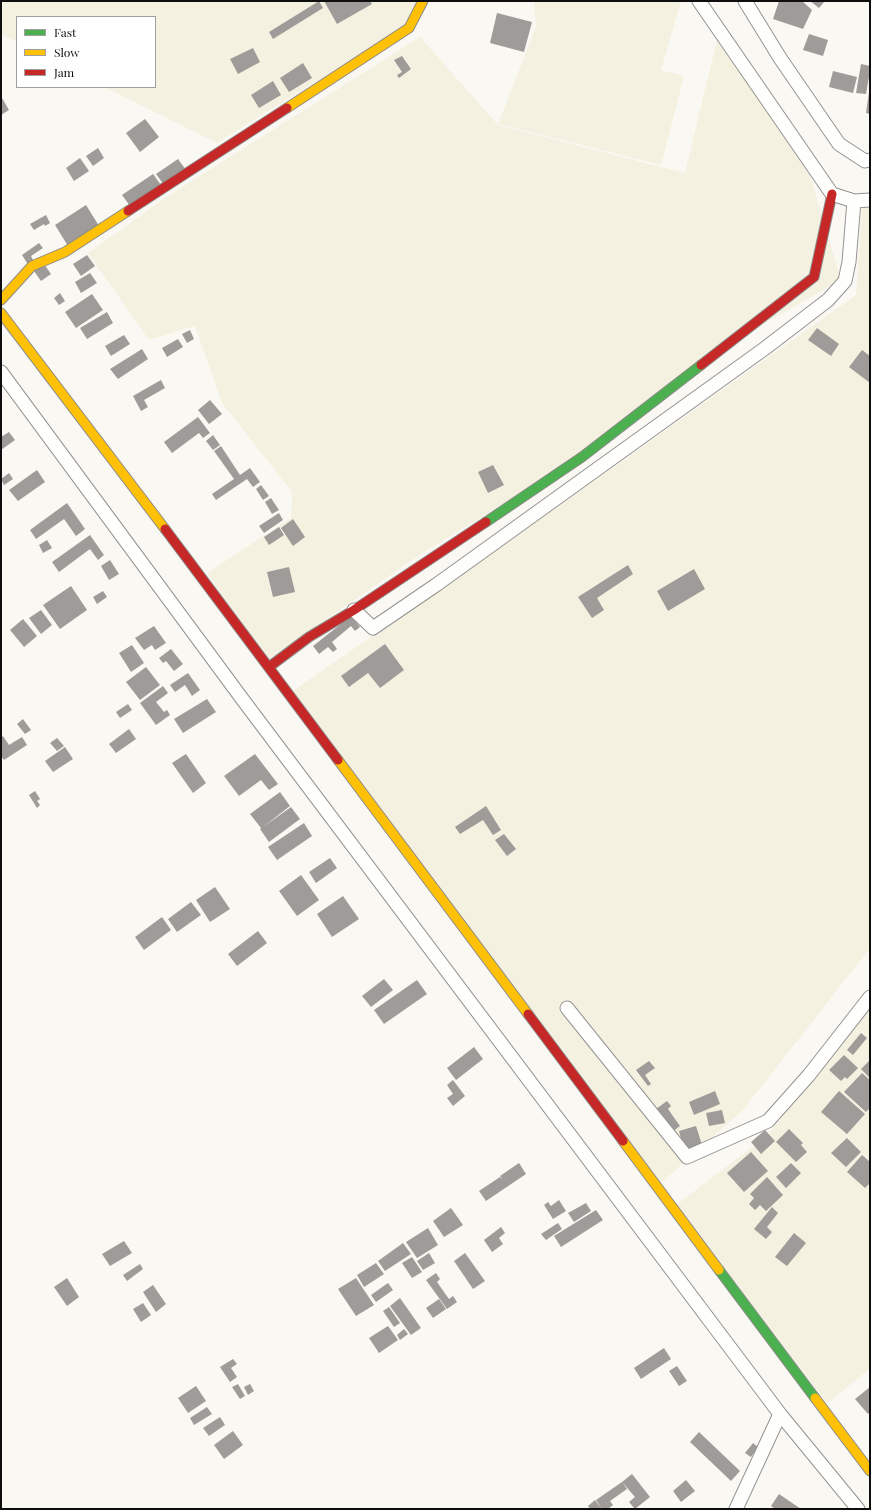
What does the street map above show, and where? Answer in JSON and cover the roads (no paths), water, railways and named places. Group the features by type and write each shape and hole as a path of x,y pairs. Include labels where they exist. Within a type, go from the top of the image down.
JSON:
{"street":[{"path":"1,300 32,266 64,252 409,28 423,1"},
{"path":"699,1 832,194 854,201 870,200"},
{"path":"745,1 780,58 839,144 865,160 870,160"},
{"path":"268,667 309,637 354,610 582,458 814,277 832,194"},
{"path":"354,610 373,628 436,585 751,358 828,300 845,282 849,262 854,201"},
{"path":"1,313 870,1471"},
{"path":"1,372 243,700 780,1414 858,1509"},
{"path":"567,1008 687,1157 768,1121 809,1075 870,997"},
{"path":"736,1509 780,1414"}]}
